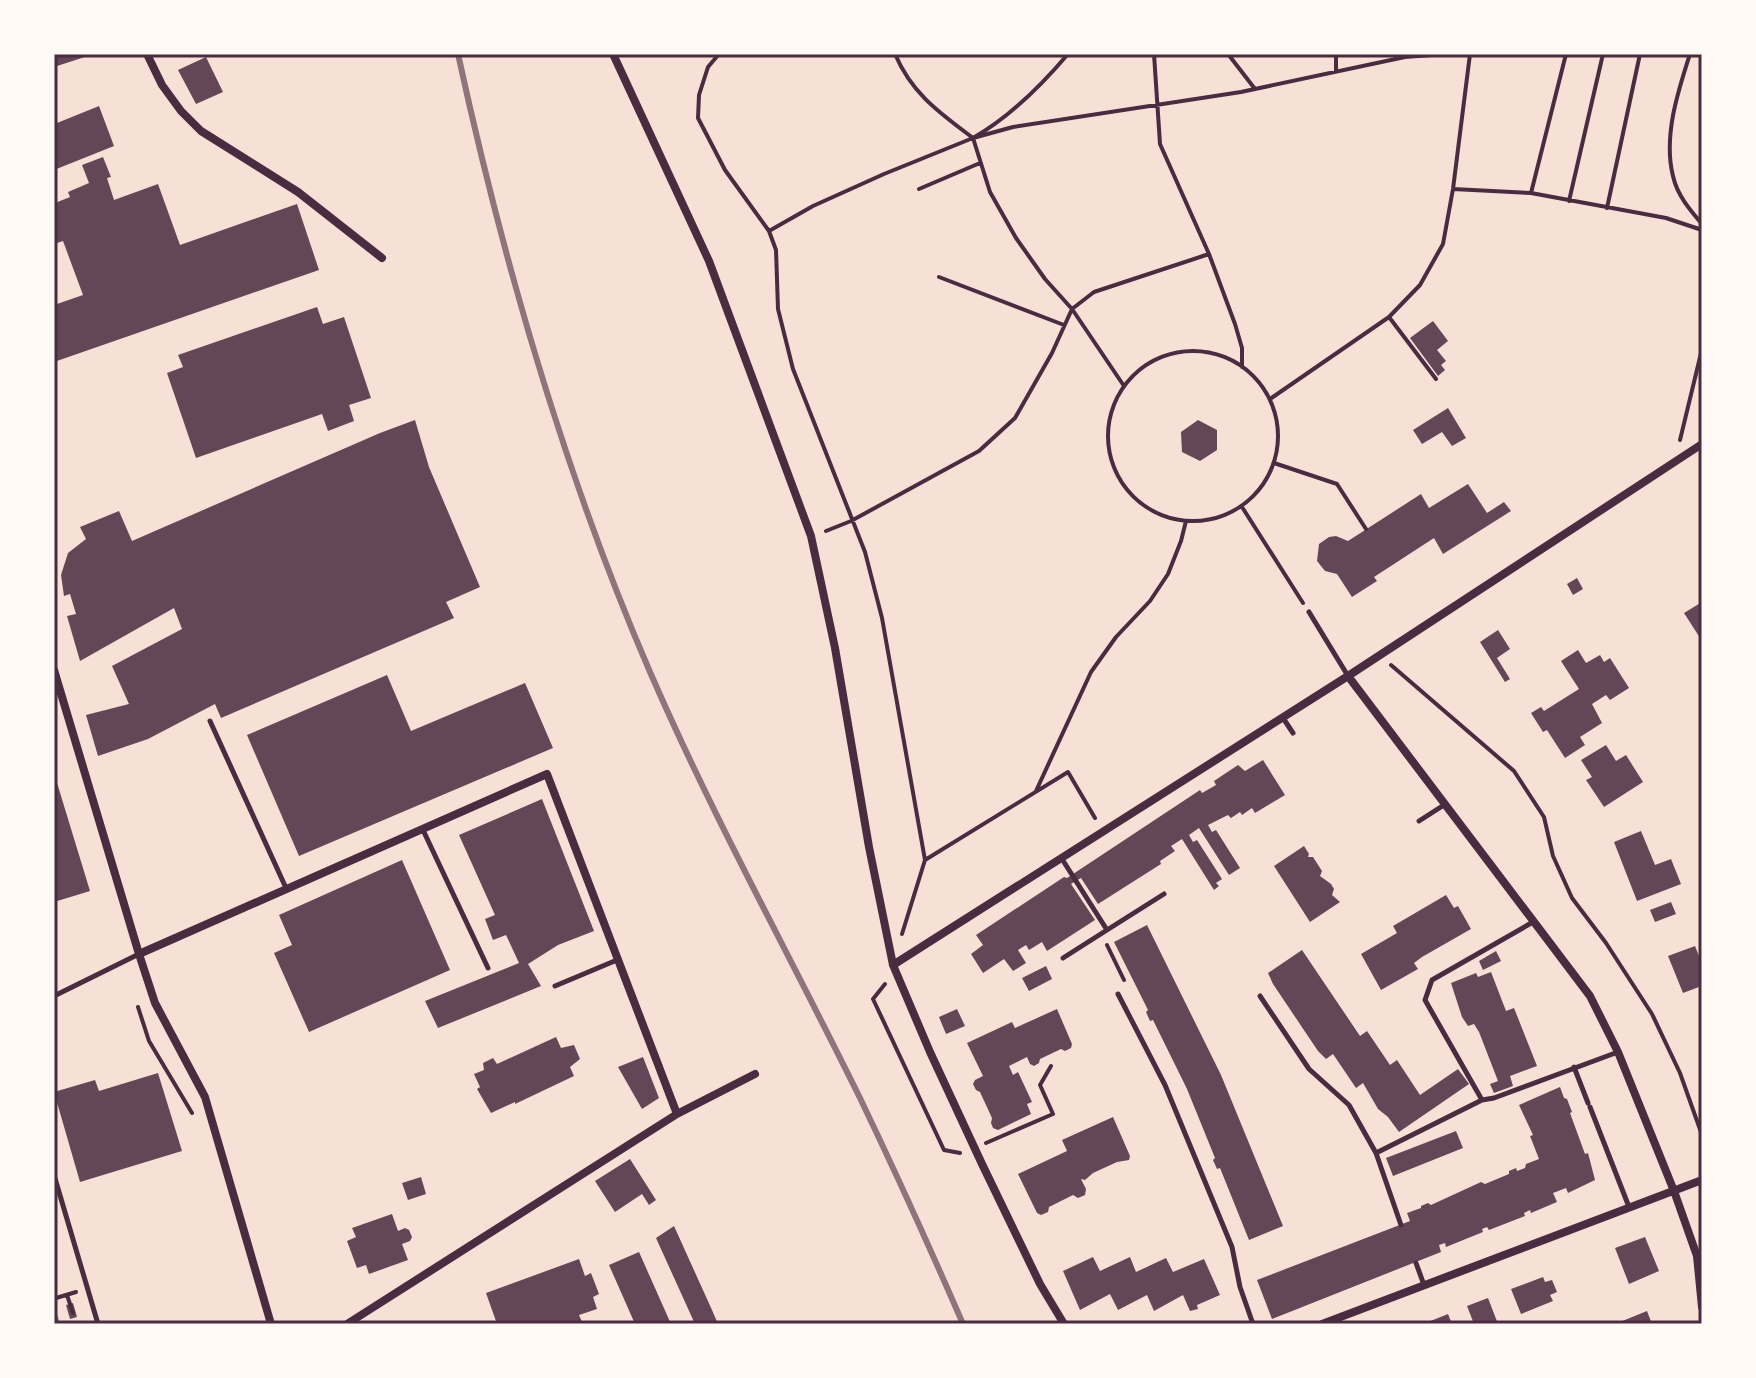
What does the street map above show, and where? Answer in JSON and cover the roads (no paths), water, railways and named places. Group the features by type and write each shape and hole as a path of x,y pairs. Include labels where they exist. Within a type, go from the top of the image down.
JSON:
{"street":[{"path":"147,54 162,85 201,131 298,192 382,258"},
{"path":"613,54 709,261 811,536 835,648 893,965 977,1153 1040,1284 1064,1324"},
{"path":"893,965 1381,655 1702,444"},
{"path":"54,670 155,1003 205,1097 271,1324"},
{"path":"1348,676 1590,996 1618,1052 1674,1191 1697,1256 1702,1307"},
{"path":"139,954 547,774 677,1114"},
{"path":"347,1324 677,1114 755,1074"},
{"path":"1322,1324 1702,1180"}],"lane":[{"path":"1309,612 1348,676"},
{"path":"1283,718 1293,733"},
{"path":"210,721 286,888"},
{"path":"1419,821 1444,805"},
{"path":"423,829 488,968"},
{"path":"1062,859 1107,930"},
{"path":"1063,958 1164,894"},
{"path":"1482,1100 1425,1000 1432,980 1533,922"},
{"path":"54,996 139,954"},
{"path":"555,986 618,960"},
{"path":"1118,994 1165,1085 1226,1232 1253,1324"},
{"path":"1260,996 1309,1069 1349,1105 1376,1153 1401,1225"},
{"path":"1376,1153 1482,1100 1618,1052"},
{"path":"1574,1067 1629,1208"},
{"path":"54,1175 98,1324"},
{"path":"1416,1263 1425,1286"}],"railway":[{"path":"458,54 495,212 539,368 619,597 700,780 860,1098 963,1324"},
{"path":"54,1314 57,1324"}]}
